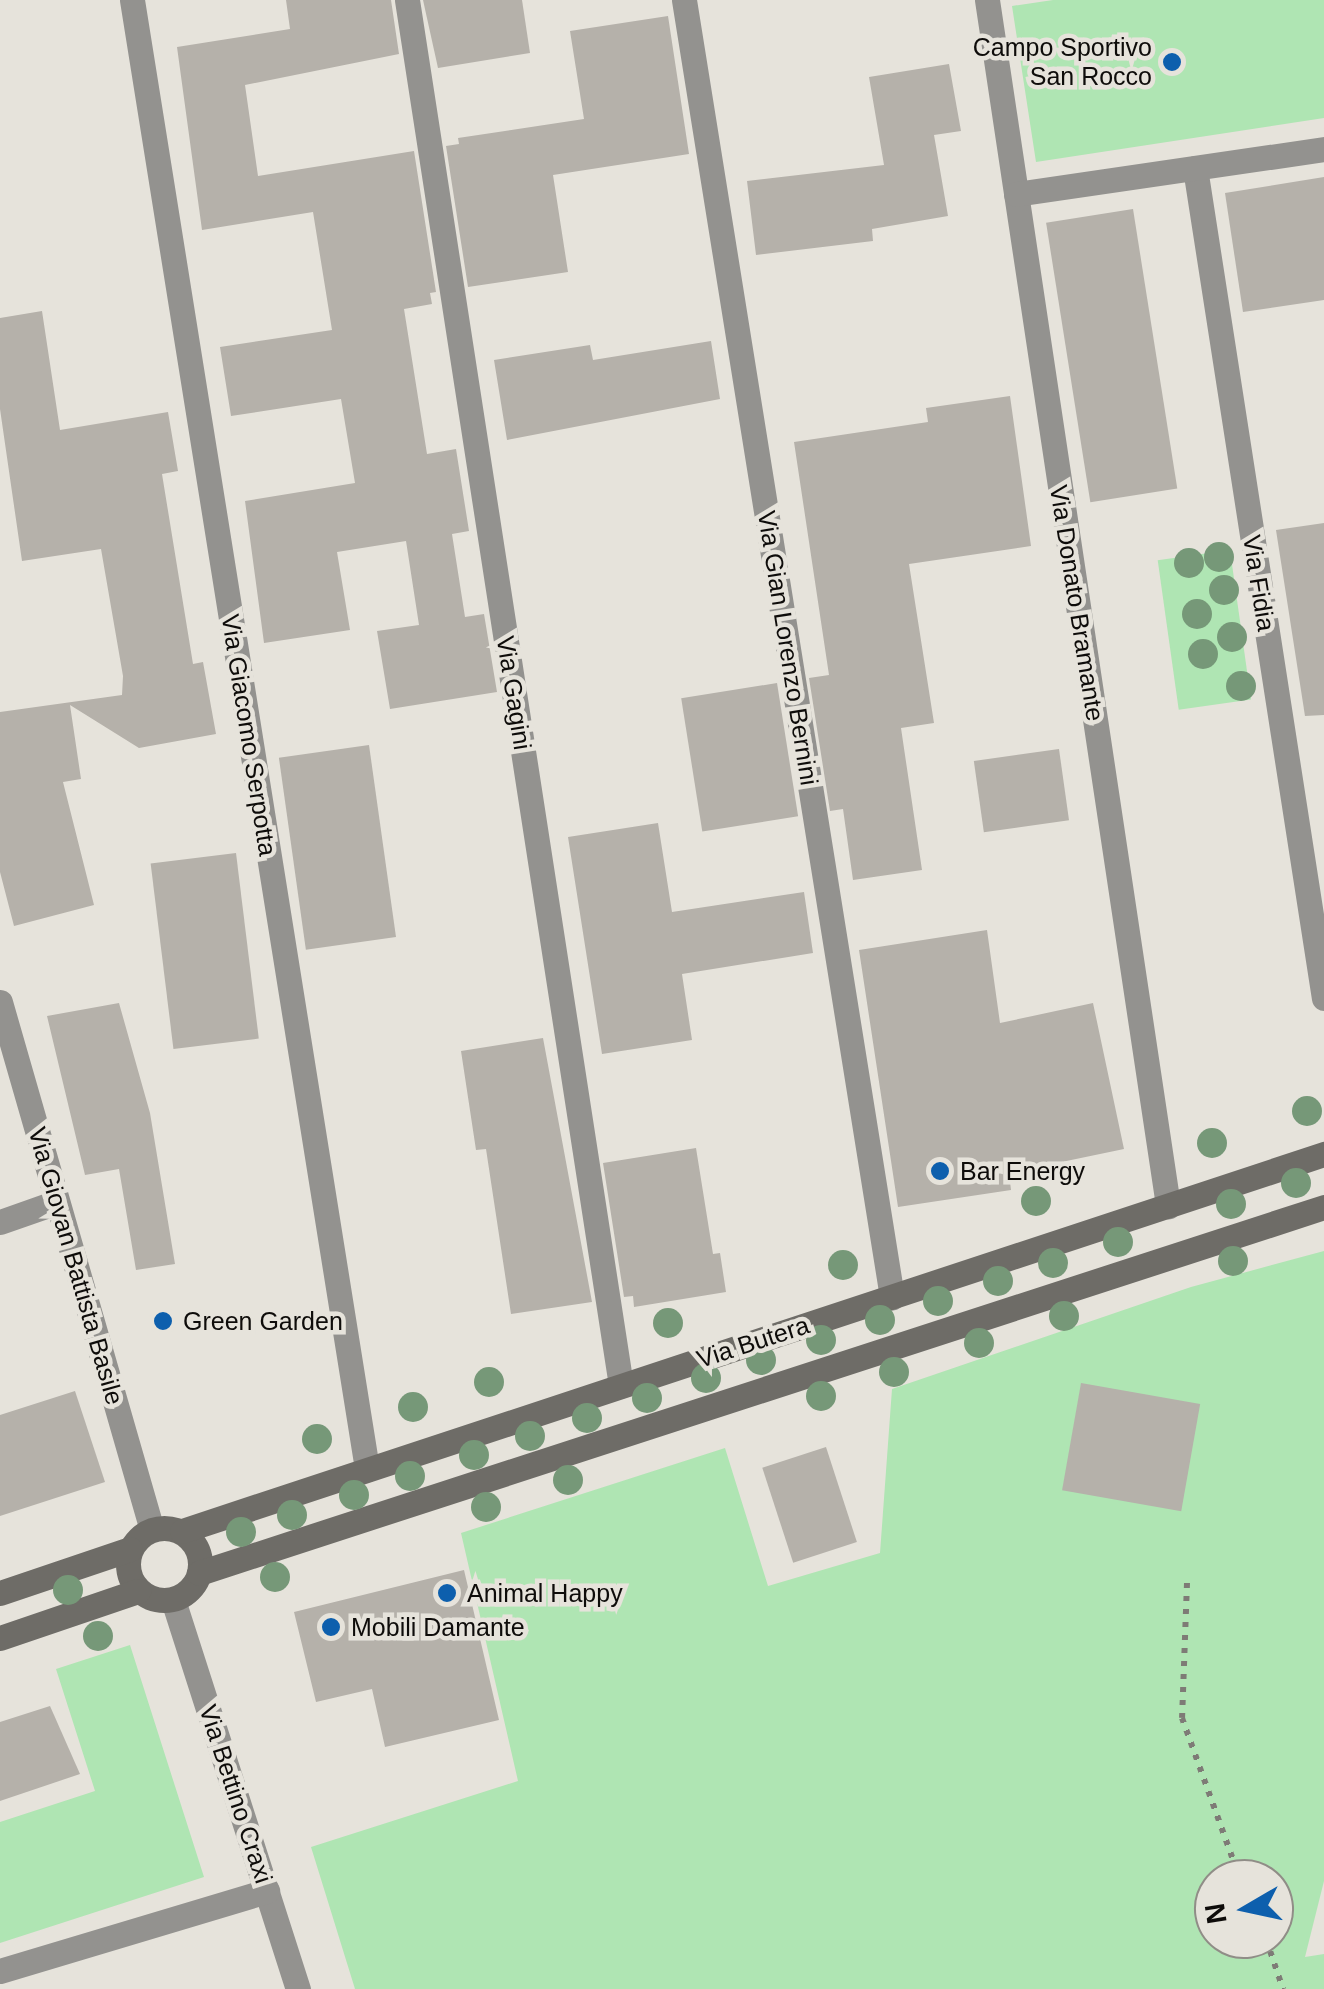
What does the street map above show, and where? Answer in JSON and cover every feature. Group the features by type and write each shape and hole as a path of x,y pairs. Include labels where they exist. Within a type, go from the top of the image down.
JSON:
{"main road":[{"name":"Via Butera","path":"182,1531 1324,1154"},
{"name":"Via Butera","path":"199,1573 1324,1207"},
{"path":"0,1593 130,1549 152,1530 182,1531 200,1557 199,1573 190,1590 173,1600 138,1591 0,1638"},
{"path":"130,1549 127,1564 138,1591"}],"street":[{"name":"Via Giacomo Serpotta","path":"132,0 367,1470"},
{"name":"Via Gagini","path":"407,0 620,1386"},
{"name":"Via Gian Lorenzo Bernini","path":"684,0 892,1297"},
{"name":"Via Donato Bramante","path":"986,0 1168,1206"},
{"path":"1016,194 1324,149"},
{"name":"Via Fidia","path":"1195,168 1324,998"},
{"name":"Via Giovan Battista Basile","path":"0,1002 152,1530"},
{"path":"0,1222 57,1202"},
{"name":"Via Bettino Craxi","path":"173,1600 298,1989"},
{"path":"0,1971 267,1891"}],"path":[{"path":"1187,1584 1182,1718 1233,1859"},
{"path":"1273,1959 1283,1989"}],"green space":[{"name":"Campo Sportivo San Rocco","path":"1053,0 1324,0 1324,118 1036,162 1012,6"},
{"path":"1230,550 1251,700 1179,710 1158,560"},
{"path":"1324,1251 1324,1881 1305,1957 1324,1954 1324,1989 355,1989 311,1847 518,1781 461,1533 725,1448 768,1586 880,1553 892,1389 1191,1287"},
{"path":"130,1645 204,1877 0,1943 0,1822 95,1791 56,1669"}],"building":[{"path":"286,0 391,0 399,54 245,85 258,176 414,151 436,292 430,293 432,304 404,309 427,454 456,449 469,531 452,534 465,617 484,614 497,692 390,709 377,631 419,625 406,541 337,552 350,630 264,643 245,501 355,483 341,399 231,416 220,347 332,330 313,212 202,230 177,47 290,29"},
{"path":"423,0 522,0 530,53 438,68"},
{"path":"668,16 689,154 553,175 568,272 468,287 446,146 459,144 458,138 584,119 570,31"},
{"path":"949,64 961,131 934,135 948,216 872,229 873,241 756,255 747,181 884,165 869,77"},
{"path":"1324,177 1324,300 1243,312 1225,193"},
{"path":"1133,209 1177,489 1090,502 1046,223"},
{"path":"42,311 60,430 168,412 178,471 162,474 193,664 203,662 216,734 139,748 70,705 81,779 63,782 94,905 14,926 0,872 0,712 122,695 123,676 101,549 22,561 0,409 0,318"},
{"path":"711,341 720,399 507,440 494,360 590,345 593,360"},
{"path":"1010,396 1031,546 909,564 934,723 901,728 922,870 853,880 843,809 830,811 809,678 829,675 794,442 928,422 926,408"},
{"path":"1324,523 1324,715 1305,716 1276,530"},
{"path":"777,683 798,816 702,832 681,698"},
{"path":"369,745 396,937 306,950 279,758"},
{"path":"1059,749 1069,820 984,832 974,761"},
{"path":"658,823 672,912 804,892 813,953 682,974 692,1040 602,1054 568,837"},
{"path":"236,853 259,1039 173,1049 151,863"},
{"path":"987,930 1000,1023 1093,1003 1124,1149 1009,1173 1011,1190 898,1207 859,950"},
{"path":"119,1003 150,1113 175,1264 136,1270 119,1169 85,1175 47,1016"},
{"path":"543,1038 592,1302 511,1314 486,1149 476,1150 461,1051"},
{"path":"696,1148 713,1254 720,1253 726,1292 634,1307 633,1296 624,1297 603,1163"},
{"path":"1081,1383 1200,1404 1181,1511 1062,1490"},
{"path":"75,1391 105,1482 0,1516 0,1415"},
{"path":"826,1447 857,1542 793,1563 762,1468"},
{"path":"464,1570 499,1720 385,1747 372,1689 316,1702 294,1612"},
{"path":"50,1706 80,1774 0,1801 0,1722"}],"place":[{"name":"Campo Sportivo San Rocco","path":"1172,62"},
{"name":"Bar Energy","path":"940,1171"},
{"name":"Green Garden","path":"163,1321"},
{"name":"Animal Happy","path":"447,1593"},
{"name":"Mobili Damante","path":"331,1627"}]}
